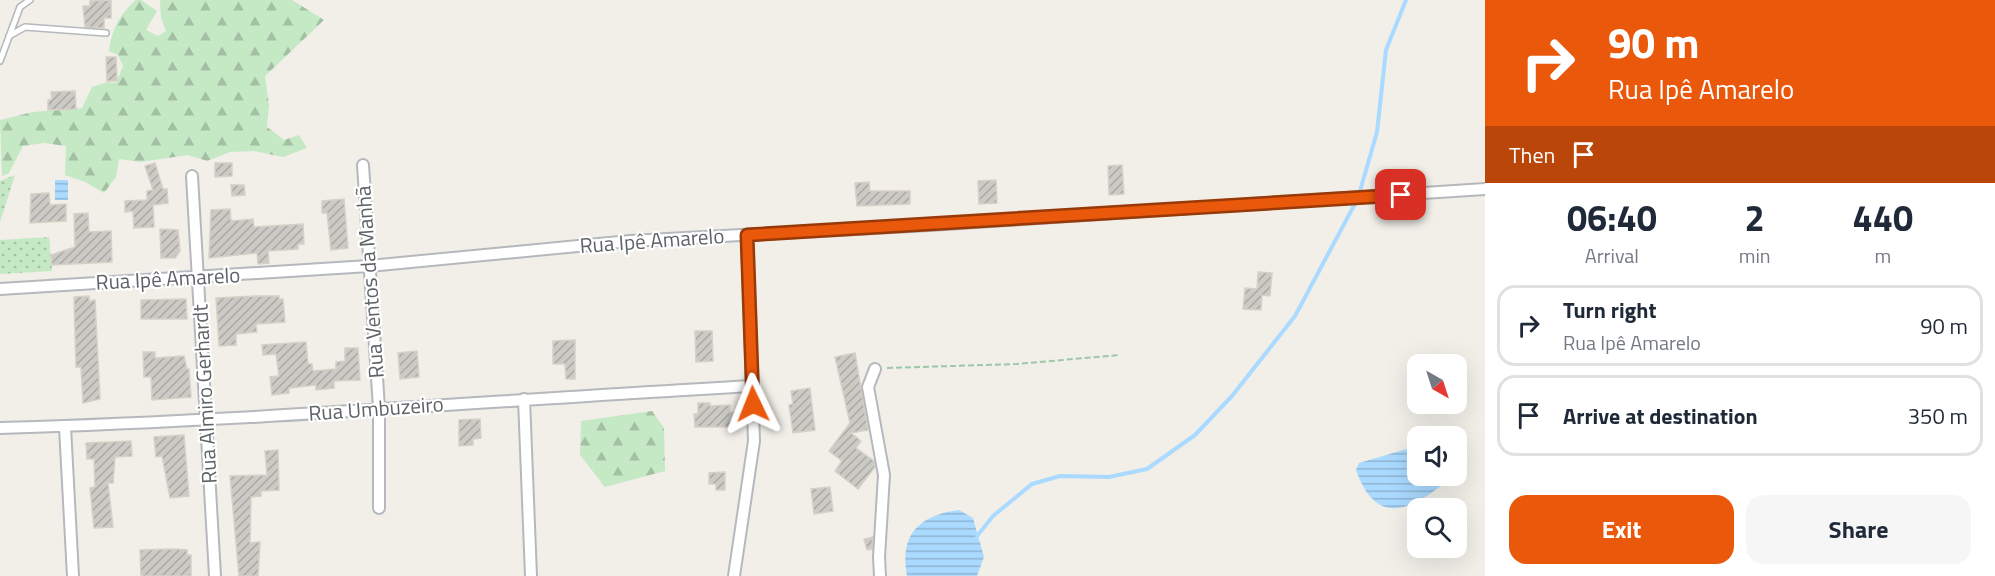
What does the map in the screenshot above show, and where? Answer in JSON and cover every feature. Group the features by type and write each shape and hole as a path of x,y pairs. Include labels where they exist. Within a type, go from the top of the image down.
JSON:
{"street":[{"name":"Rua Ventos da Manhã","path":"363,165 379,408 379,508"},
{"name":"Rua Almiro Gerhardt","path":"192,176 208,422 215,576"},
{"name":"Rua Ipê Amarelo","path":"0,289 369,266 630,241 1485,189"},
{"path":"734,576 754,441 747,235"},
{"path":"875,369 868,387 884,475 880,576"},
{"name":"Rua Umbuzeiro","path":"0,428 208,422 379,408 752,386"},
{"path":"524,399 531,576"},
{"path":"65,427 73,576"}],"lane":[{"path":"0,61 20,7 30,0"},
{"path":"9,36 25,27 106,33"}],"path":[{"path":"875,369 1017,364 1119,355"}],"green space":[{"path":"136,0 141,0 157,11 146,30 158,36 166,31 161,18 160,0 292,0 324,20 265,76 269,105 267,127 284,140 299,135 307,148 283,157 254,151 230,152 207,161 188,155 140,162 119,159 116,177 104,193 85,182 65,175 66,146 44,143 23,146 9,173 2,176 0,120 33,112 82,108 92,87 107,82 116,83 123,66 118,55 109,51 110,43 121,17"},
{"path":"15,175 0,222 0,181"},
{"path":"49,237 52,271 0,274 0,240"},
{"path":"652,411 664,428 665,471 605,487 580,455 581,421"}],"water":[{"path":"55,180 68,180 68,200 55,200"},
{"path":"1407,449 1407,486 1440,486 1423,498 1407,498 1407,506 1399,508 1387,507 1375,501 1365,489 1356,470 1359,463"},
{"path":"959,510 973,518 984,557 977,576 907,576 906,549 915,529 933,517"}],"building":[{"path":"111,0 111,18 104,18 104,28 85,27 83,6 90,6 90,1"},
{"path":"106,57 116,57 117,81 107,81"},
{"path":"75,91 76,109 48,110 48,100 52,99 51,92"},
{"path":"155,163 163,189 167,189 168,203 153,205 154,227 134,228 133,211 125,212 125,201 147,200 147,191 153,190 145,166"},
{"path":"215,163 232,163 232,176 215,177"},
{"path":"1122,165 1124,194 1109,195 1108,166"},
{"path":"996,180 997,203 979,204 978,181"},
{"path":"869,182 870,191 910,191 910,204 857,206 855,183"},
{"path":"231,185 244,185 245,195 232,196"},
{"path":"49,193 50,205 66,204 66,221 30,223 31,194"},
{"path":"344,199 348,248 331,250 327,213 322,213 322,201"},
{"path":"230,209 231,221 253,219 254,227 303,224 304,244 298,244 298,249 268,251 269,263 258,264 257,253 209,258 211,210"},
{"path":"88,213 89,232 111,231 112,262 52,265 51,255 75,247 74,214"},
{"path":"160,229 178,230 180,251 175,258 161,258"},
{"path":"1258,272 1272,273 1270,296 1262,295 1261,310 1243,309 1245,288 1257,289"},
{"path":"89,296 89,301 95,300 100,399 83,403 81,367 76,367 74,297"},
{"path":"279,296 279,299 283,299 285,322 256,324 257,332 236,334 236,345 219,346 216,298"},
{"path":"186,299 187,319 141,319 141,300"},
{"path":"695,331 712,331 713,361 696,362"},
{"path":"575,340 575,379 566,379 565,364 553,364 553,341"},
{"path":"306,342 308,364 312,364 313,371 336,369 336,362 345,361 345,348 358,348 360,380 334,381 334,388 316,390 316,385 289,388 289,393 272,395 270,377 279,376 276,354 263,355 262,345"},
{"path":"417,351 419,377 400,379 398,353"},
{"path":"143,352 155,352 155,358 184,356 187,369 189,369 191,397 152,400 151,377 144,377"},
{"path":"855,353 868,430 851,433 861,441 856,448 874,461 875,467 858,489 835,471 842,461 829,451 850,423 835,357"},
{"path":"810,388 815,430 793,433 789,405 793,404 791,391"},
{"path":"698,403 710,403 710,406 730,405 730,413 734,412 734,427 695,427 694,414 698,414"},
{"path":"480,419 481,438 473,439 473,445 459,446 459,420"},
{"path":"184,435 189,496 170,498 162,456 156,457 154,437"},
{"path":"131,441 132,456 115,457 113,483 108,483 113,527 94,528 90,488 95,487 94,459 87,459 86,443"},
{"path":"278,450 279,490 261,491 261,496 251,497 250,543 260,542 258,576 239,576 230,476 267,475 265,451"},
{"path":"725,472 725,490 716,490 716,484 709,484 709,473"},
{"path":"830,487 833,511 814,514 811,489"},
{"path":"873,537 872,549 867,550 864,539"},
{"path":"140,550 187,550 187,555 191,555 191,576 141,576"}],"waterway":[{"path":"977,536 993,516 1032,484 1060,476 1109,477 1147,469 1195,435 1232,396 1295,316 1358,198 1377,132 1386,50 1406,0"}],"route":[{"path":"753,404 747,235 1401,195"}]}
